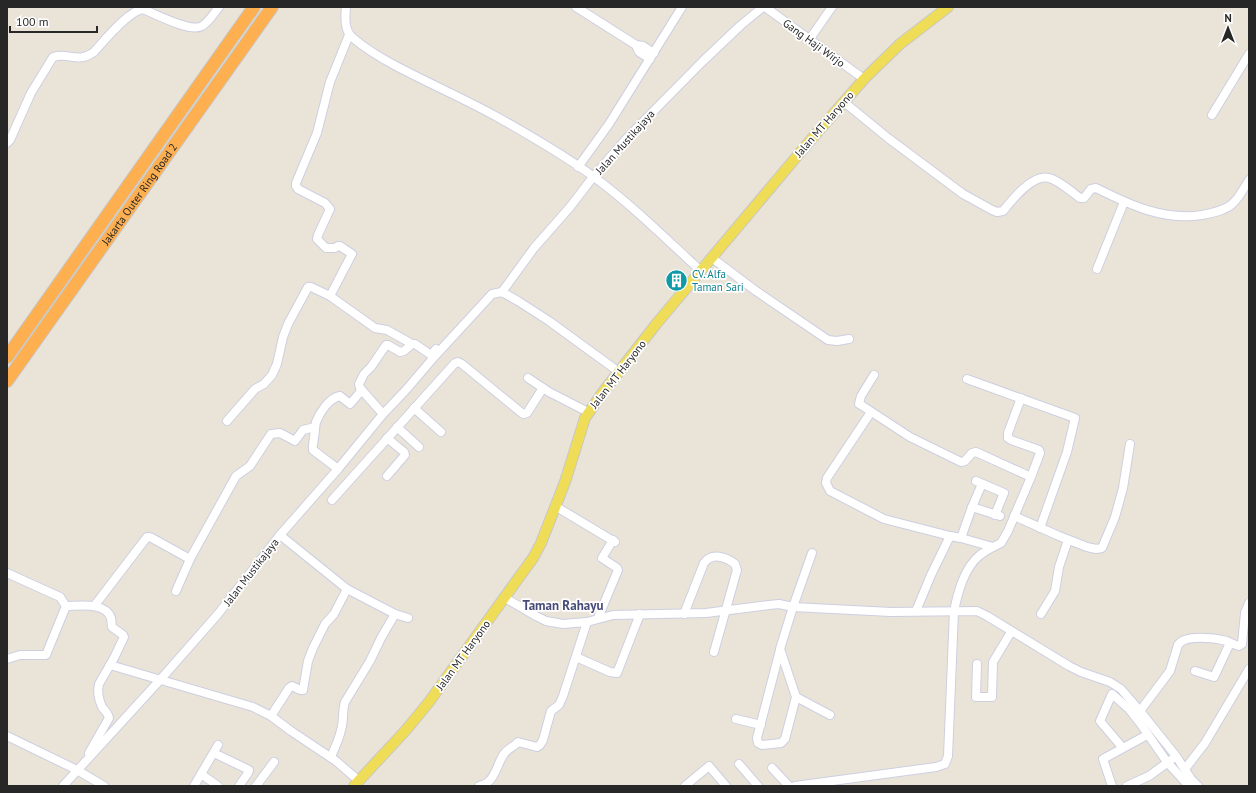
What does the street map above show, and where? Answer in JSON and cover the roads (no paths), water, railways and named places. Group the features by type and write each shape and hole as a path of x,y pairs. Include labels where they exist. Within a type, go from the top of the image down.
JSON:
{"highway":[{"name":"Jakarta Outer Ring Road 2","path":"7,357 254,7"},
{"name":"Jakarta Outer Ring Road 2","path":"7,381 272,7"}],"main road":[{"name":"Jalan MT Haryono","path":"357,783 429,702 505,598 536,552 566,482 584,418 588,412 657,322 864,79 900,44 948,7"}],"street":[{"path":"7,143 10,140 31,93 53,57 62,56 84,58 89,56 124,20 139,10 143,9 183,25 196,28 207,22 219,7"},
{"path":"346,7 347,28 350,35 379,56 434,86 499,118 593,177 639,214 701,271"},
{"path":"576,7 636,45 644,46 652,56"},
{"path":"578,167 609,124 682,7"},
{"name":"Gang Haji Wirjo","path":"764,7 864,79"},
{"name":"Jalan Mustikajaya","path":"63,786 218,614 280,535 338,469 383,414 487,298 492,294 499,292 626,139 688,75 741,25 764,7"},
{"path":"809,40 832,7"},
{"path":"330,296 352,254 340,246 326,248 319,242 317,239 318,235 330,209 325,203 298,189 296,183 317,134 330,82 350,35"},
{"path":"1212,115 1249,54"},
{"path":"844,102 888,138 963,194 997,212 1003,211 1020,191 1041,177 1050,178 1080,198 1084,198 1093,188 1124,202 1170,216 1181,217 1210,214 1231,205 1238,198 1249,180"},
{"path":"1097,269 1124,202"},
{"path":"712,258 756,291 828,340 837,341 849,339"},
{"path":"227,421 255,389 264,384 272,375 277,364 283,337 288,324 307,288 311,287 330,296 374,328 384,329 412,344 415,344 431,355 486,296 491,292 499,292 518,300 619,372"},
{"path":"383,414 359,386 360,379 371,367 386,345 400,352 407,350 412,344"},
{"path":"332,500 456,362 462,364 523,414 527,413 543,388"},
{"path":"874,376 859,401 859,404 871,412 910,437 961,462 965,461 972,453 976,452 1031,477"},
{"path":"528,378 543,388 588,412"},
{"path":"967,379 1075,418 1067,452 1040,528"},
{"path":"338,469 313,450 312,445 315,427 321,412 334,398 340,396 350,404 362,390"},
{"path":"795,786 936,768 945,764 948,756 954,611 956,598 966,574 975,560 1002,542 1031,477 1039,451 1032,447 1010,440 1008,436 1021,398"},
{"path":"414,408 441,432"},
{"path":"871,412 827,478 827,486 830,491 884,519 993,547"},
{"path":"176,591 191,557 236,476 250,466 271,434 280,433 295,441 302,430 315,427"},
{"path":"397,427 419,447"},
{"path":"387,476 405,455 388,438"},
{"path":"1014,516 1068,540 1096,550 1100,549 1104,545 1115,517 1123,488 1130,444"},
{"path":"961,538 979,482 1004,493 997,516 972,507"},
{"path":"555,506 614,541 602,558 618,570 598,618"},
{"path":"280,535 347,589 395,614 408,618"},
{"path":"95,605 147,537 150,536 188,558 191,557"},
{"path":"916,612 931,575 950,536"},
{"path":"1041,614 1055,591 1059,567 1068,540"},
{"path":"780,649 796,697 785,739 781,743 762,745 758,743 757,738 760,725 780,649 812,553"},
{"path":"684,614 704,563 708,558 714,556 733,562 737,570 714,652"},
{"path":"7,573 60,597 66,606"},
{"path":"271,716 289,688 292,686 303,690 308,661 313,648 325,624 334,614 347,589"},
{"path":"505,598 546,621 563,624 587,622 613,615 684,614 725,611 779,604 793,607 891,612 977,611 1069,666 1116,685 1140,711 1198,786"},
{"path":"1140,711 1170,671 1180,641 1190,638 1205,638 1238,646 1242,644 1249,603"},
{"path":"66,606 95,605 108,613 111,619 112,627 124,637 98,688 103,707 109,718 84,762"},
{"path":"7,659 20,655 46,655 66,606"},
{"path":"331,757 341,731 345,702 370,661 395,614"},
{"path":"576,657 610,672 617,673 640,614"},
{"path":"479,786 488,783 503,755 518,742 537,746 542,743 551,711 558,705 563,696 587,622"},
{"path":"977,664 976,697 992,698 993,662 1011,632"},
{"path":"1195,671 1214,677 1230,643"},
{"path":"110,665 253,707 271,716 331,757 357,783"},
{"path":"1185,769 1206,743 1249,669"},
{"path":"1122,748 1100,721 1112,694 1129,709 1167,762 1189,786"},
{"path":"796,697 830,715"},
{"path":"736,719 760,725"},
{"path":"1112,786 1103,759 1147,734"},
{"path":"7,736 77,770 104,786"},
{"path":"194,786 218,745"},
{"path":"214,754 249,770 239,786"},
{"path":"1127,786 1149,776 1176,756"},
{"path":"256,786 274,762"},
{"path":"739,764 758,786"},
{"path":"685,786 709,766 725,785"},
{"path":"772,768 789,786"},
{"path":"201,774 218,786"},
{"path":"1144,786 1149,776"}],"place":[{"name":"CV. Alfa Taman Sari","path":"676,280"}],"district":[{"name":"Taman Rahayu","path":"563,605"}]}
